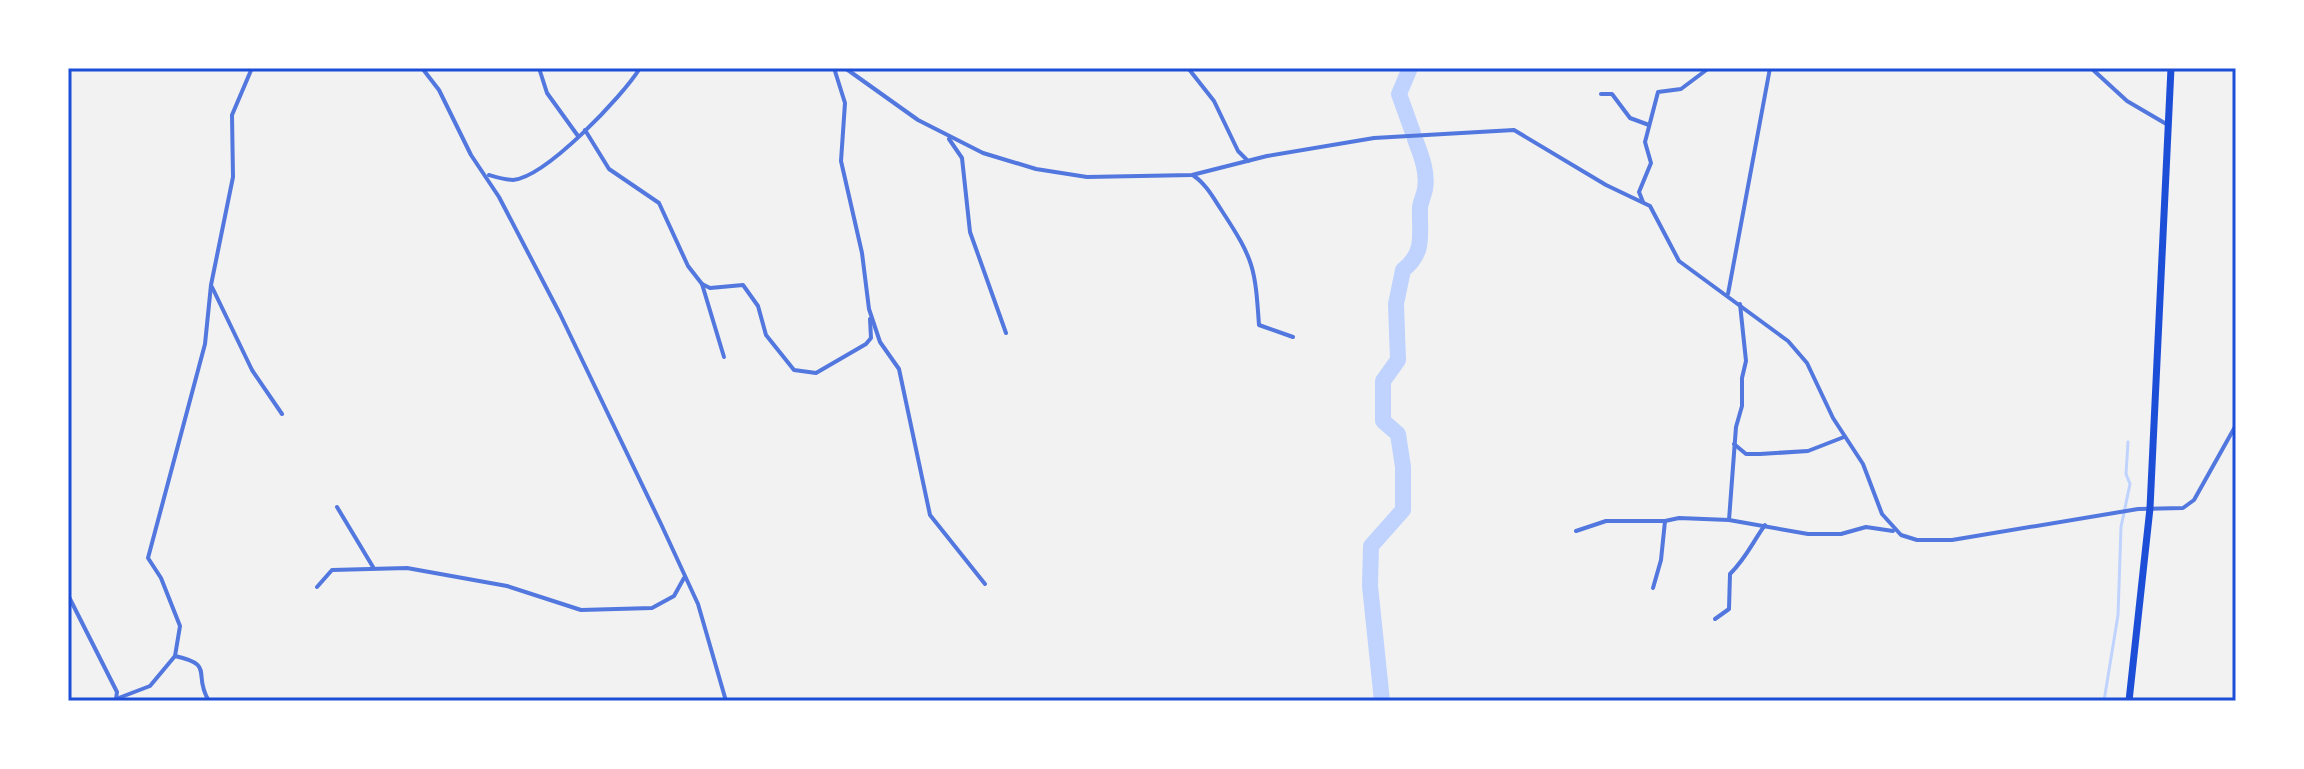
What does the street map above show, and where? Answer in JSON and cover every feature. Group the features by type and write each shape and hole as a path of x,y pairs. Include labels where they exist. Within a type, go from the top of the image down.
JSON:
{"main road":[{"path":"2129,701 2150,508 2171,68"}],"street":[{"path":"68,595 117,692 116,700 150,686 175,656 180,626 161,578 148,558 205,344 211,285 233,177 232,115 252,68"},
{"path":"422,68 439,90 471,155 486,174 560,314 698,604 726,701"},
{"path":"539,68 547,93 578,136"},
{"path":"486,174 513,180 521,178 609,111 640,68"},
{"path":"702,284 710,288 743,285 758,306 766,335 789,367 800,373 816,373 866,344 872,334 862,253 841,161 845,103 834,68"},
{"path":"845,68 947,137 1008,162 1059,173 1116,178 1192,175 1248,161 1374,138 1514,130 1606,185 1643,202 1655,213 1679,261 1788,341 1807,363 1844,437 1863,464 1882,514 1896,531"},
{"path":"1188,68 1214,101 1238,151 1248,161"},
{"path":"1643,202 1639,192 1651,163 1645,142 1658,92 1681,89 1709,68"},
{"path":"1728,294 1770,68"},
{"path":"2091,68 2127,101 2168,125"},
{"path":"1601,94 1612,94 1630,118 1649,125"},
{"path":"585,130 609,169 659,203 688,266 702,284 724,357"},
{"path":"947,137 962,158 970,232 1006,333"},
{"path":"1192,175 1200,180 1247,249 1255,277 1259,325 1293,337"},
{"path":"211,285 252,370 282,414"},
{"path":"1729,520 1734,444 1746,361 1740,304"},
{"path":"869,309 880,342 899,369 930,515 985,584"},
{"path":"1576,531 1606,521 1665,521 1679,518 1729,520 1827,535 1866,527 1896,531 1917,540 1952,540 2127,510 2183,508 2194,500 2236,425"},
{"path":"1734,444 1746,454 1808,451 1844,437"},
{"path":"337,507 373,568"},
{"path":"1653,588 1661,560 1665,521"},
{"path":"1715,619 1729,609 1730,574 1751,553 1754,541 1765,525"},
{"path":"317,587 332,570 407,568 507,586 581,610 652,608 674,596 684,578"},
{"path":"175,656 197,661 203,668 202,683 209,701"}],"waterway":[{"path":"1410,68 1399,94 1413,133"},
{"path":"1382,701 1370,586 1371,546 1403,510 1403,467 1398,434 1383,421 1383,381 1398,360 1396,304 1403,270 1415,256 1420,242 1420,207 1426,176 1415,139"},
{"path":"2104,701 2118,615 2121,527 2130,484 2126,474 2128,442"}]}
